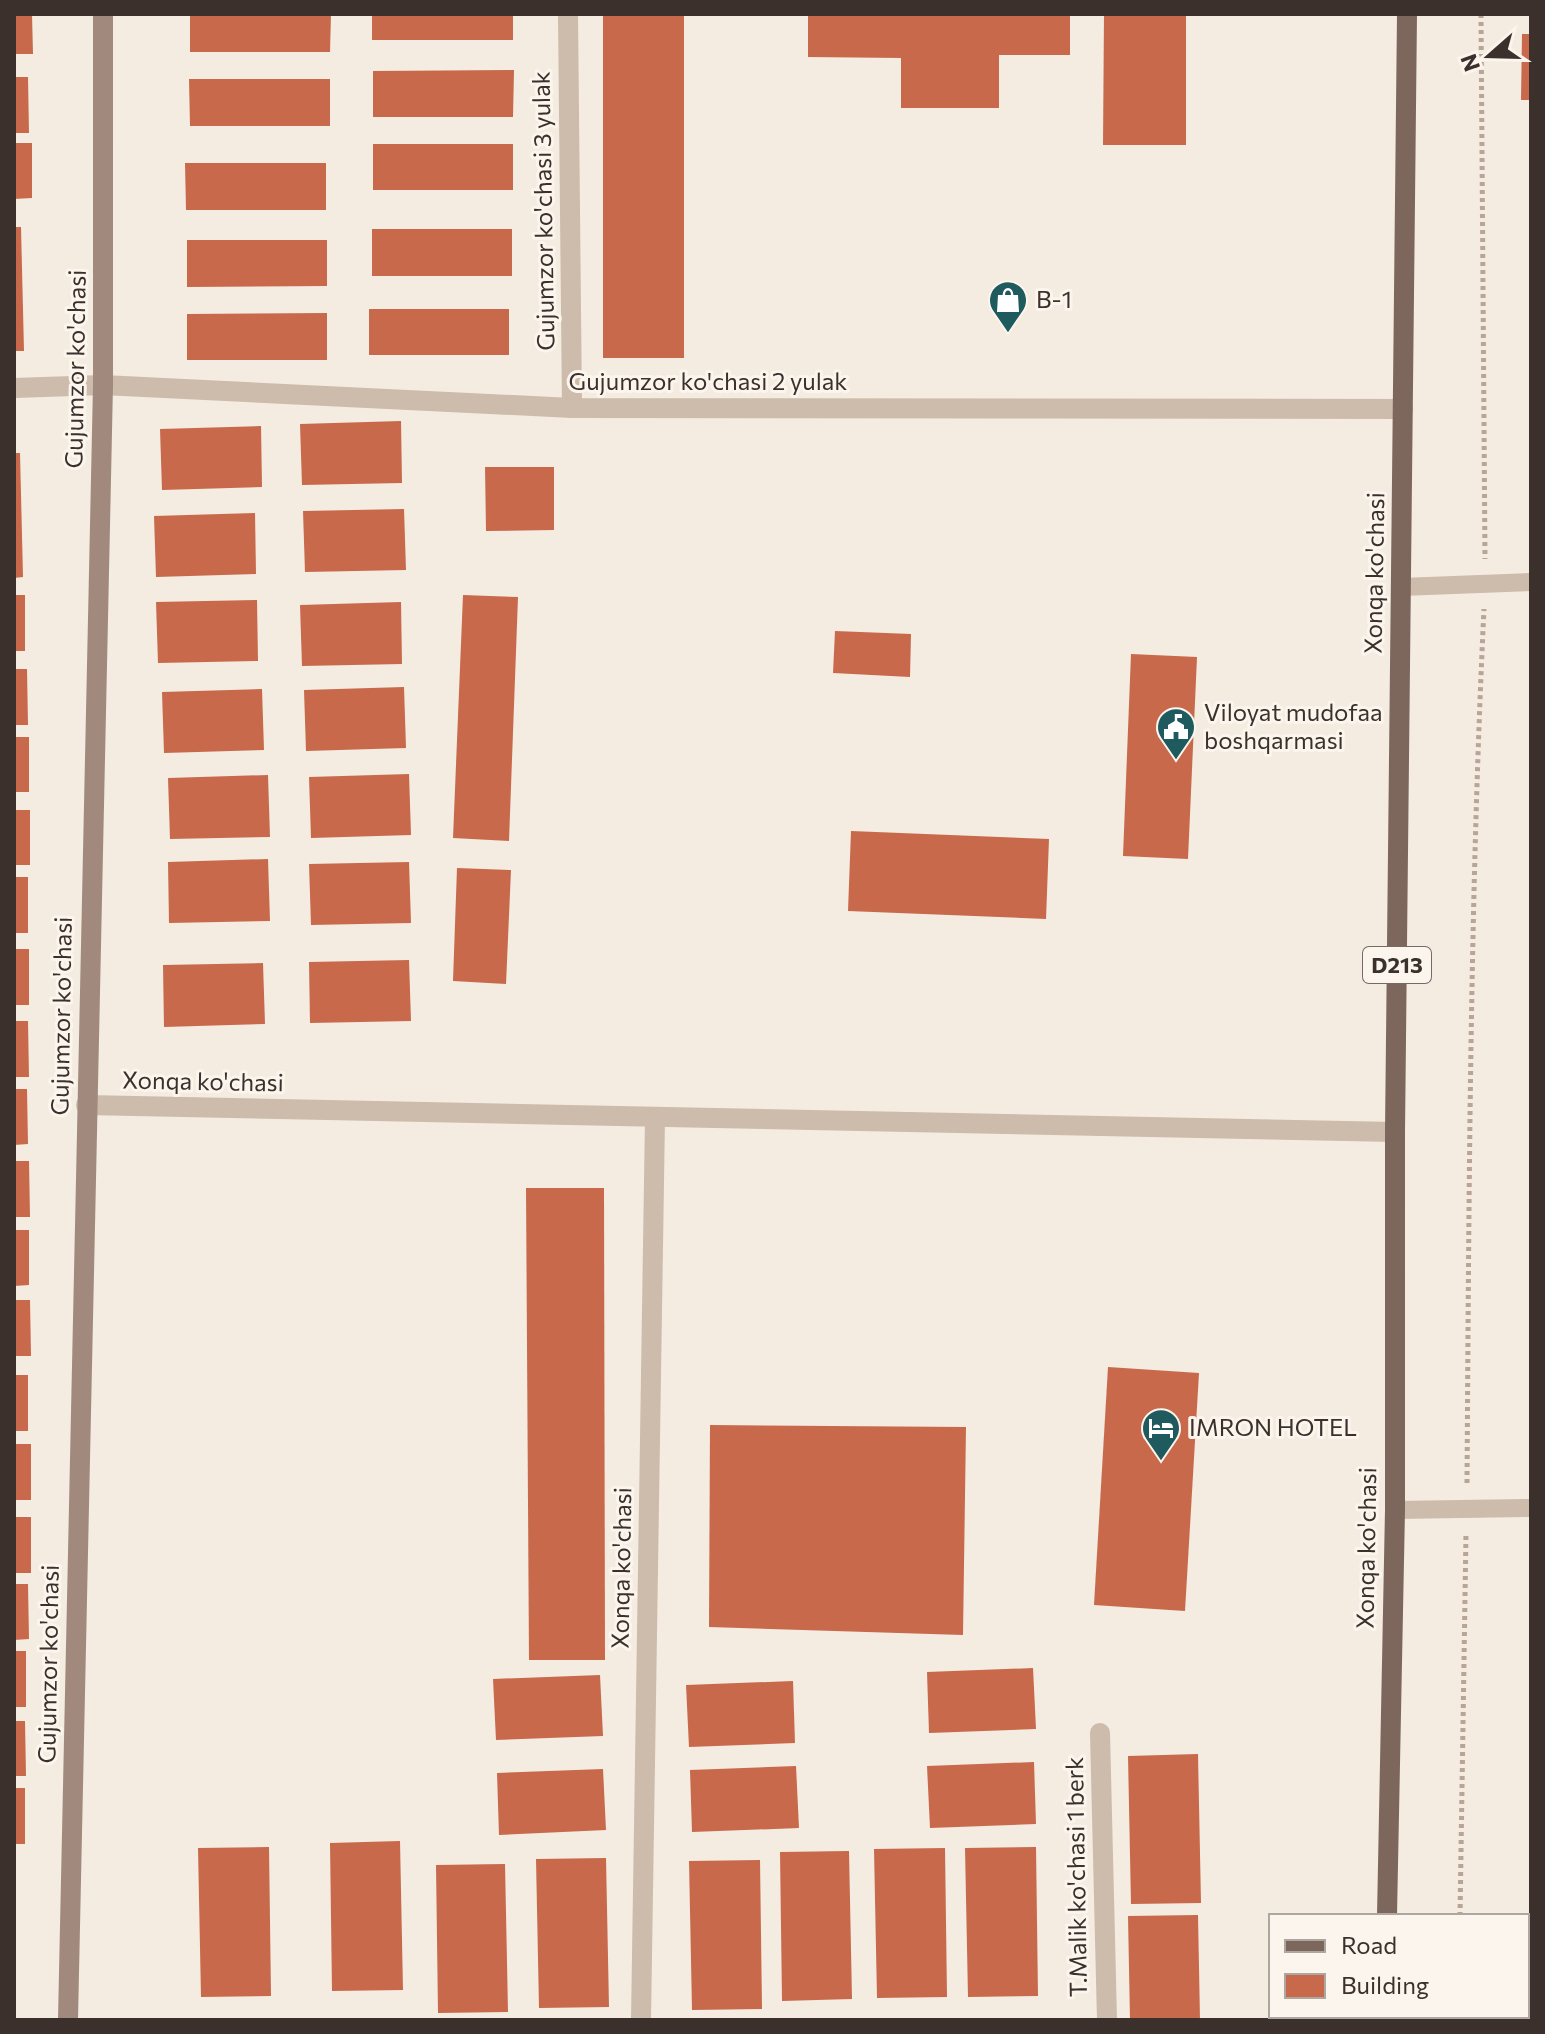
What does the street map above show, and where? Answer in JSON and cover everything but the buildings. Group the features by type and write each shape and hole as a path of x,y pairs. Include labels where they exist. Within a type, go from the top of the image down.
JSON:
{"main road":[{"name":"Xonqa ko'chasi","path":"1387,1914 1395,1510 1395,1132 1407,14"}],"street":[{"name":"Gujumzor ko'chasi","path":"68,2020 103,385 103,14"},
{"name":"Gujumzor ko'chasi 3 yulak","path":"568,14 572,408"},
{"name":"Gujumzor ko'chasi 2 yulak","path":"14,388 103,385 572,408 1403,409"},
{"name":"Xonqa ko'chasi","path":"86,1105 1395,1132"},
{"name":"Xonqa ko'chasi","path":"641,2020 655,1117"},
{"name":"T.Malik ko'chasi 1 berk","path":"1100,1733 1107,2020"}],"lane":[{"path":"1401,587 1531,582"},
{"path":"1395,1510 1531,1508"}],"path":[{"path":"1460,1914 1470,1132 1479,710 1485,582 1481,14"}],"place":[{"name":"В-1","path":"1008,334"},
{"name":"Viloyat mudofaa boshqarmasi","path":"1176,761"},
{"name":"IMRON HOTEL","path":"1161,1462"}]}
